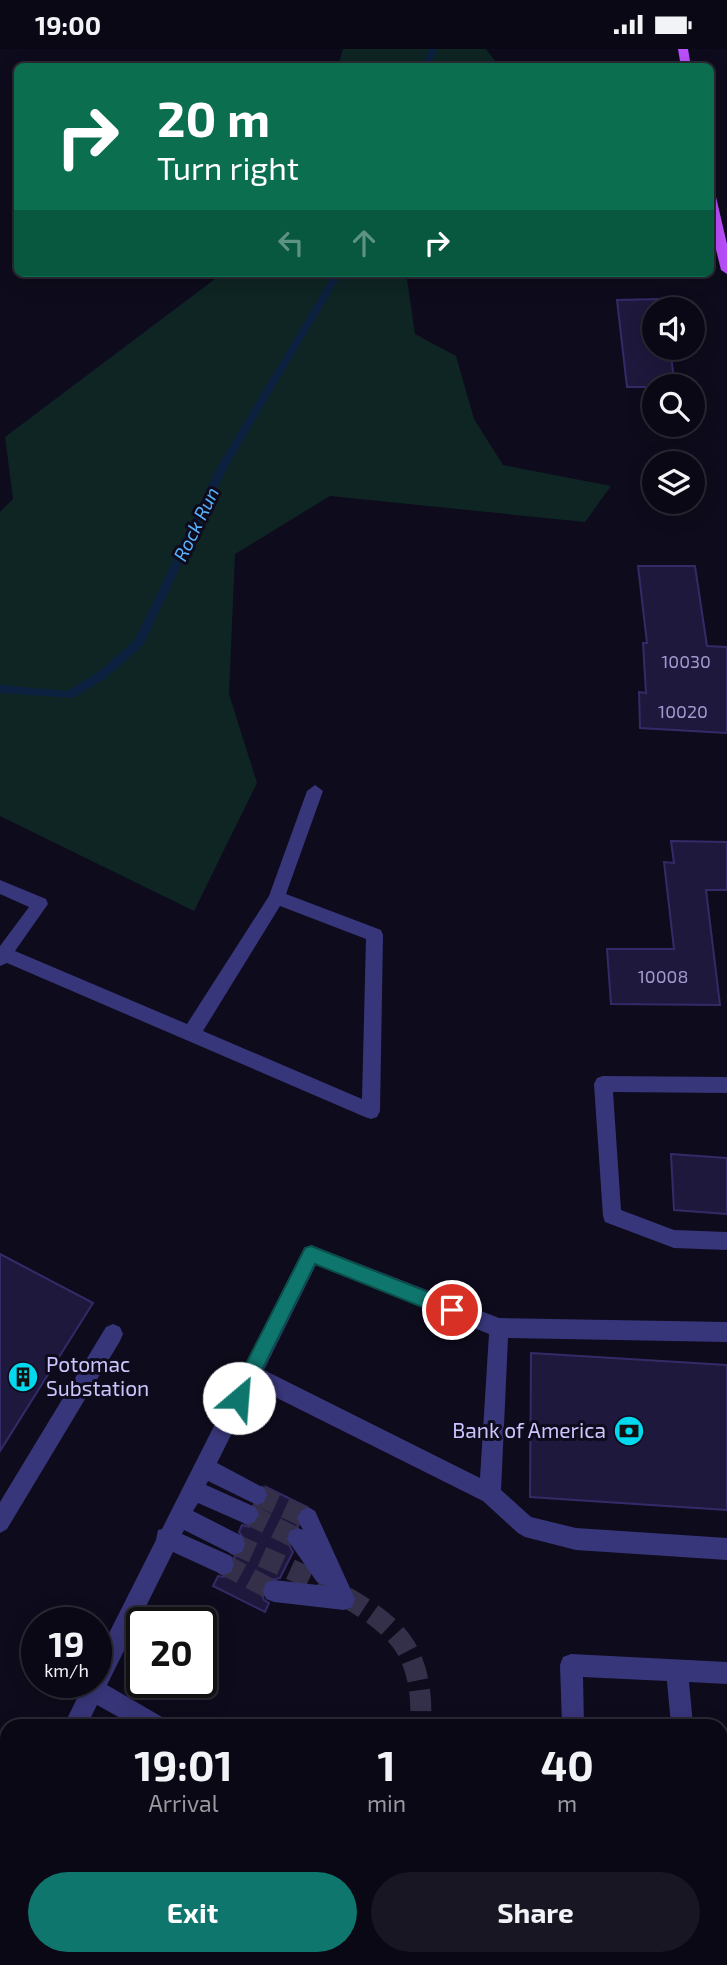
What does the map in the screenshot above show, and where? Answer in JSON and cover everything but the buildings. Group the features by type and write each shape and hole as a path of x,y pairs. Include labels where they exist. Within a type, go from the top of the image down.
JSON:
{"main road":[{"path":"714,214 727,270"}],"lane":[{"path":"191,1034 276,898 314,791"},
{"path":"0,887 40,904 2,956 371,1111 375,935 276,898"},
{"path":"727,1085 603,1084 612,1216 674,1239 727,1241"},
{"path":"112,1650 166,1538 311,1254 499,1328 727,1332"},
{"path":"490,1494 499,1328"},
{"path":"0,1522 113,1335"},
{"path":"251,1374 490,1494 525,1526 576,1539 727,1549"},
{"path":"191,1489 252,1504 203,1467"},
{"path":"178,1515 234,1544"},
{"path":"308,1518 344,1599"},
{"path":"166,1538 223,1565"},
{"path":"298,1539 344,1599"},
{"path":"274,1591 344,1599"},
{"path":"573,1719 572,1665 727,1673"},
{"path":"677,1671 681,1719"},
{"path":"78,1719 89,1698"},
{"path":"107,1698 144,1719"}],"green space":[{"path":"343,49 486,49 497,63 339,63"},
{"path":"218,277 410,277 407,279 415,334 456,356 474,419 503,465 611,486 585,522 330,496 235,554 229,694 257,783 194,911 0,816 0,512 13,499 5,437"}],"waterway":[{"name":"Rock Run","path":"428,63 433,49"},
{"name":"Rock Run","path":"0,689 69,695 102,675 139,642 223,466 336,277"}],"tunnel":[{"path":"257,1495 308,1518"},
{"path":"248,1514 298,1539"},
{"path":"234,1544 348,1598 388,1627 402,1642 416,1671 420,1719"},
{"path":"223,1564 274,1591"}],"place":[{"name":"Potomac Substation","path":"23,1377"},
{"name":"Bank of America","path":"629,1431"}],"route":[{"path":"239,1398 311,1254 452,1310"}]}
